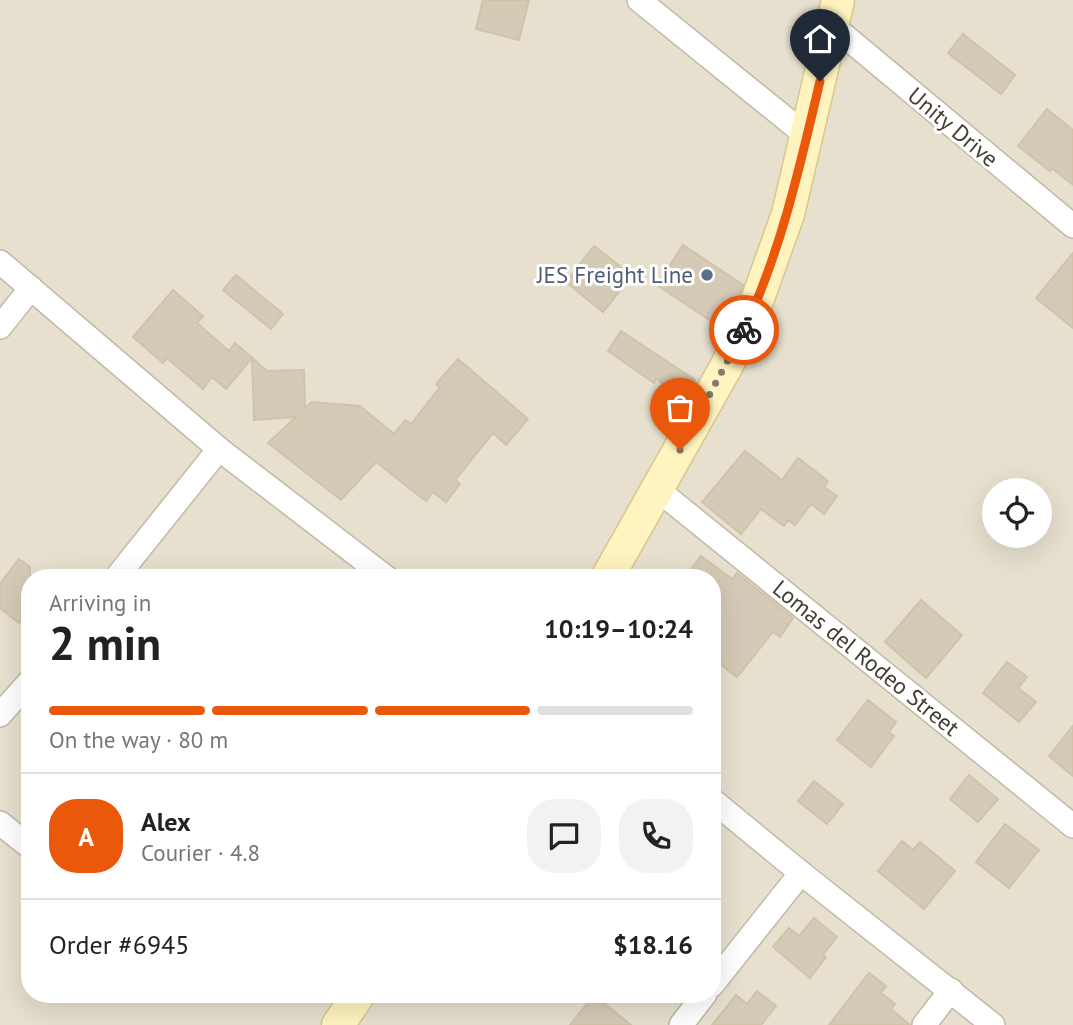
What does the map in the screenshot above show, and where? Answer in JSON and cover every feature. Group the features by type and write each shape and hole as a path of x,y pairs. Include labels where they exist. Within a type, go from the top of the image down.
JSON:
{"street":[{"path":"639,0 807,136"},
{"path":"612,569 726,367 753,312 788,214 836,14"},
{"name":"Unity Drive","path":"836,14 1073,226"},
{"path":"0,262 219,449 375,569"},
{"path":"0,327 31,288"},
{"path":"123,569 219,449"},
{"name":"Lomas del Rodeo Street","path":"658,490 1073,826"},
{"path":"0,715 21,691"},
{"path":"721,807 993,1025"},
{"path":"0,823 21,840"},
{"path":"721,974 800,873"},
{"path":"924,1025 951,990"},
{"path":"338,1025 353,1003"},
{"path":"681,1025 698,1003"}],"shaded area":[{"path":"0,0 1073,0 1073,1025 0,1025"}],"building":[{"path":"483,0 529,0 519,40 476,29"},
{"path":"963,34 1015,75 1001,94 948,53"},
{"path":"1047,109 1073,130 1073,185 1018,146"},
{"path":"683,245 743,285 737,302 720,327 657,285"},
{"path":"594,246 632,276 603,312 566,282"},
{"path":"1073,253 1073,328 1036,298"},
{"path":"236,275 283,314 271,329 223,290"},
{"path":"173,290 203,316 197,323 229,351 235,343 267,371 304,370 305,408 312,402 360,406 394,434 405,420 411,424 440,387 436,384 458,359 528,419 506,445 493,433 455,480 460,484 446,502 433,492 426,501 376,462 341,500 268,443 296,417 254,420 252,358 226,389 212,377 203,389 167,358 163,363 133,337"},
{"path":"621,331 695,380 683,398 656,379 654,383 608,351"},
{"path":"745,451 782,480 798,458 828,481 824,487 837,496 824,514 811,504 795,525 788,520 784,526 761,509 741,534 702,502"},
{"path":"701,556 719,569 692,569"},
{"path":"19,559 30,567 21,569 19,623 0,608 0,584"},
{"path":"721,571 732,579 737,573 793,618 780,637 773,632 737,677 721,665"},
{"path":"921,600 962,635 926,678 885,642"},
{"path":"1007,662 1027,677 1018,688 1036,702 1019,722 983,693"},
{"path":"868,700 896,722 889,732 894,736 871,767 837,740"},
{"path":"1073,726 1073,776 1049,756"},
{"path":"969,775 998,799 978,822 950,799"},
{"path":"814,781 843,804 827,824 798,801"},
{"path":"1005,824 1039,850 1009,888 976,862"},
{"path":"902,841 913,850 920,842 955,871 924,909 878,871"},
{"path":"814,918 837,937 810,978 773,947 789,928 799,936"},
{"path":"869,973 886,986 881,993 895,1004 891,1009 910,1025 829,1025"},
{"path":"757,991 776,1006 761,1025 712,1025 736,995 747,1004"},
{"path":"588,1003 604,1003 631,1025 570,1025"}],"way so far":[{"path":"680,450 744,330"}],"place":[{"name":"JES Freight Line","path":"707,275"}],"route":[{"path":"744,330 771,265 788,214 820,81"}]}
